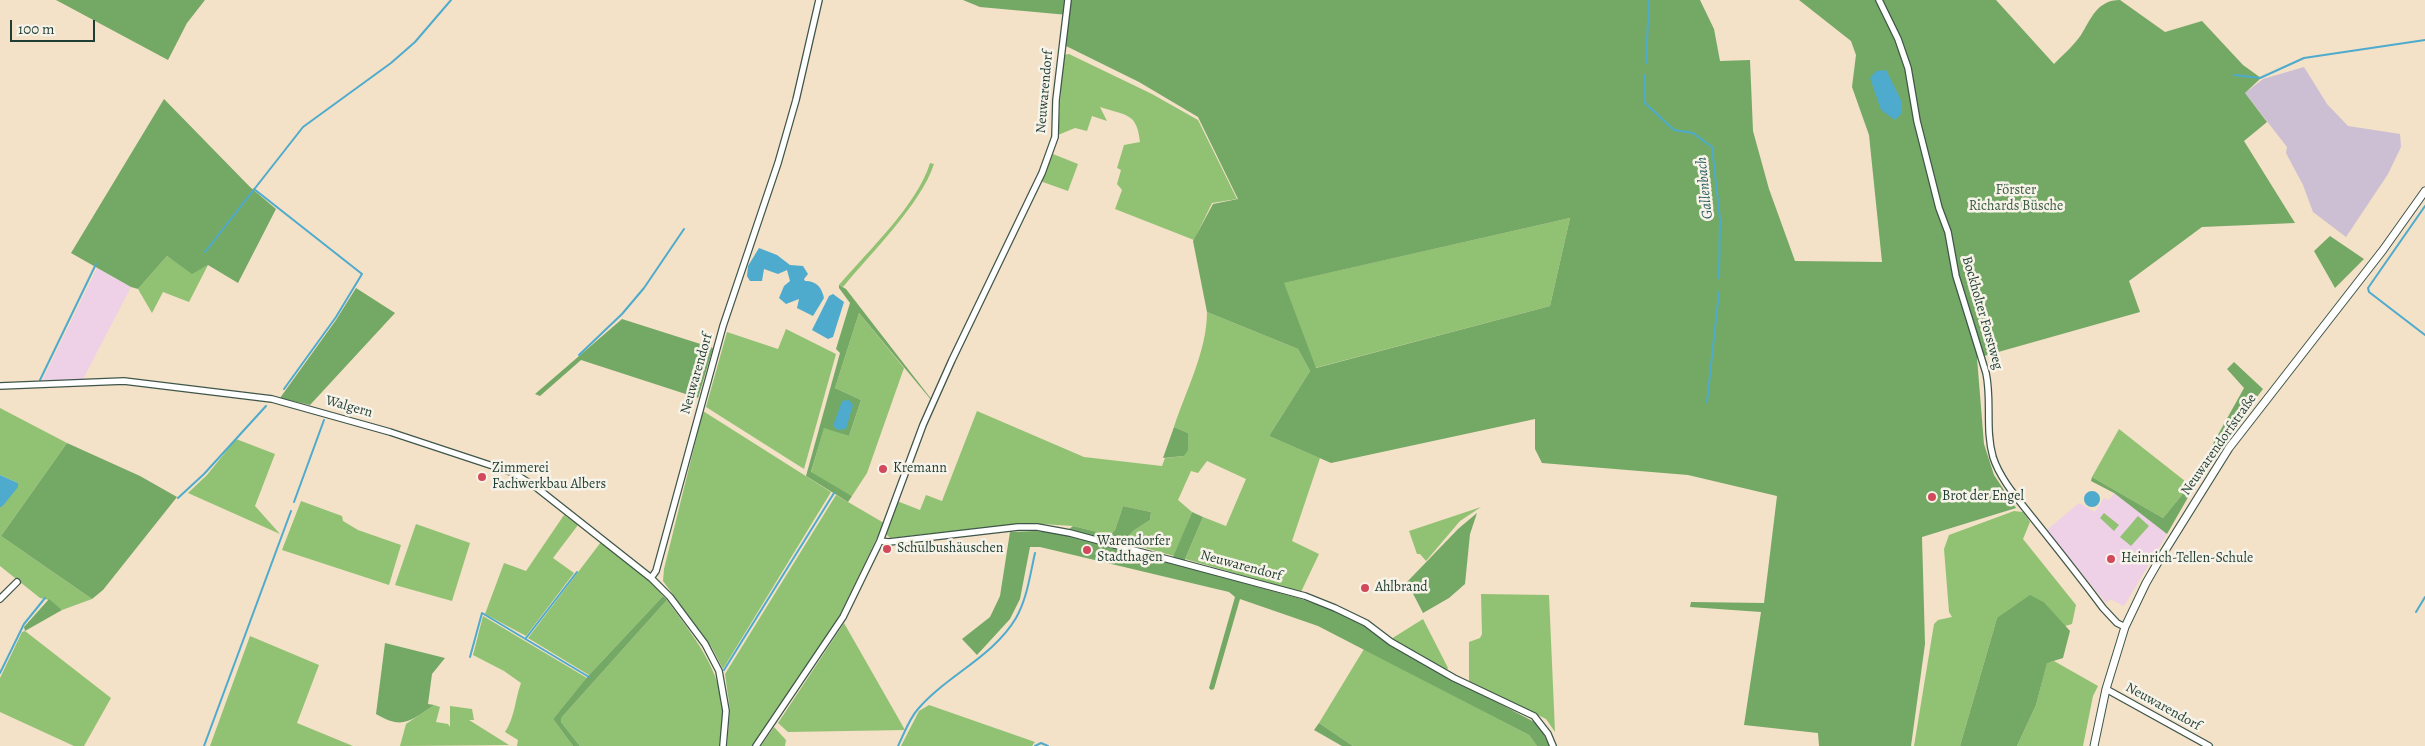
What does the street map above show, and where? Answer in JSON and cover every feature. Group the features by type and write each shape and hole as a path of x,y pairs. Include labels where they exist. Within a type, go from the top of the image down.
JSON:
{"street":[{"name":"Neuwarendorf","path":"651,578 656,571 723,326 778,163 819,0"},
{"name":"Neuwarendorf","path":"756,746 843,617 880,541 923,425 1042,173 1055,137 1056,100 1068,0"},
{"name":"Bockholter Forstweg","path":"1879,0 1898,39 1908,68 1917,120 1939,208 1948,232 1956,276 1986,373 1989,385 1990,435 1994,457 2002,476 2023,506 2104,608 2117,623 2125,627"},
{"name":"Neuwarendorfstraße","path":"2094,746 2106,689 2125,627 2146,583 2222,459 2388,244 2425,191"},
{"name":"Walgern","path":"0,386 132,381 272,399 390,432 514,473 538,488 651,578"},
{"name":"Neuwarendorf","path":"880,541 889,542 959,533 1037,528 1070,533 1305,596 1351,615 1391,642 1454,678 1534,716 1548,734 1553,746"},
{"path":"651,578 670,597 705,644 716,664 724,694 723,746"},
{"path":"0,600 17,582"},
{"name":"Neuwarendorf","path":"2106,689 2209,746"}],"shaded area":[{"path":"2304,67 2327,104 2348,126 2400,134 2401,147 2388,174 2346,237 2313,212 2303,185 2286,153 2287,147 2245,93 2263,79"},
{"path":"97,268 131,287 83,379 42,381"},
{"name":"Heinrich-Tellen-Schule","path":"2114,493 2167,534 2124,606 2110,599 2106,603 2047,530 2079,503 2095,512 2104,498 2109,500"}],"green space":[{"path":"56,0 205,0 187,23 168,60"},
{"name":"Förster Richards Büsche","path":"963,0 1700,0 1714,29 1720,61 1750,60 1753,131 1769,189 1795,261 1882,262 1869,135 1852,87 1856,55 1851,41 1799,0 1996,0 2054,64 2078,39 2100,7 2106,3 2120,0 2165,32 2202,21 2243,65 2261,78 2245,93 2267,122 2244,141 2295,223 2202,227 2129,281 2140,312 1977,358 1984,444 1994,475 2016,508 1922,537 1925,644 1911,746 1819,746 1818,733 1744,725 1761,612 1690,607 1691,602 1764,603 1777,496 1688,475 1542,463 1535,449 1535,419 1331,463 1269,436 1310,371 1298,349 1207,312 1193,241 1213,204 1238,199 1198,117 1139,82 1064,45 1068,15 980,7","holes":["1570,218 1550,306 1316,368 1284,283"]},
{"path":"1069,54 1152,94 1198,120 1237,199 1212,203 1194,240 1115,209 1122,190 1117,184 1121,170 1117,168 1124,145 1140,142 1133,120 1123,114 1100,107 1107,121 1092,116 1087,131 1075,128 1058,135 1063,55"},
{"path":"164,99 250,187 276,209 238,283 208,265 192,274 167,256 138,289 131,287 71,253"},
{"path":"1053,154 1078,164 1068,191 1040,181"},
{"path":"930,163 934,164 928,179 907,212 843,287 839,285 904,211 924,179"},
{"path":"1570,218 1550,306 1315,368 1283,283"},
{"path":"2330,236 2364,259 2335,288 2314,251"},
{"path":"167,256 192,273 208,265 189,302 163,292 152,313 138,289"},
{"path":"839,285 846,289 932,400 859,313 835,388 861,400 849,436 824,428 811,472 852,496 848,502 806,476 840,353 836,349 850,303 839,288"},
{"path":"356,288 395,313 310,405 280,398 336,320"},
{"path":"1207,312 1298,349 1310,371 1269,436 1320,458 1292,541 1319,554 1301,592 1185,559 1203,517 1226,526 1246,479 1207,461 1198,473 1191,471 1178,500 1192,512 1174,556 1123,542 1133,531 1150,520 1151,512 1123,506 1115,530 1110,535 1073,526 1026,523 890,538 886,534 897,501 920,510 926,495 942,501 977,411 1084,457 1162,466 1165,458 1184,456 1188,433 1174,427 1200,356 1204,341"},
{"path":"859,313 904,368 867,473 852,496 811,473 824,427 849,436 861,400 835,388"},
{"path":"622,319 713,348 698,398 581,360 540,396 535,394"},
{"path":"786,329 836,354 804,469 706,407 727,332 778,349"},
{"path":"2234,362 2263,389 2210,459 2167,534 2114,493 2091,481 2092,477 2163,518 2190,485 2244,388 2227,369"},
{"path":"0,408 67,443 1,536 92,599 62,610 49,600 40,598 0,566 0,507 2,507 18,483 0,475"},
{"path":"703,411 831,492 723,669 712,648 663,581 664,569"},
{"path":"1174,427 1188,433 1188,450 1184,456 1163,458"},
{"path":"2119,429 2190,485 2163,518 2092,477"},
{"path":"236,439 275,454 255,506 280,534 188,493 207,475"},
{"path":"67,443 140,476 177,497 103,590 92,599 1,536"},
{"path":"836,495 884,523 840,615 760,737 752,746 727,746 730,710 725,674"},
{"path":"301,501 342,516 343,521 358,530 401,545 389,585 282,550"},
{"path":"1123,506 1151,512 1150,520 1133,531 1122,544 1124,550 1171,562 1192,512 1203,517 1185,559 1189,568 1301,599 1360,622 1391,646 1538,724 1550,746 1537,746 1529,735 1318,626 1240,599 1214,689 1211,690 1209,688 1235,597 1229,592 1040,547 1030,547 1020,599 1010,619 977,655 962,639 990,617 1000,596 1010,532 1035,531 1063,534 1073,526 1110,535 1115,530"},
{"path":"1481,507 1460,521 1426,561 1420,554 1417,554 1409,531"},
{"path":"2014,511 2023,512 2030,522 2023,539 2076,605 2072,624 2065,626 2045,603 1997,618 1960,746 1914,746 1934,624 1938,620 1952,617 1949,612 1944,549 1949,535"},
{"path":"1477,513 1470,534 1465,584 1449,598 1423,613 1407,582 1458,529"},
{"path":"2104,513 2119,525 2114,531 2100,518"},
{"path":"564,515 578,525 553,558 574,573 526,636 485,614 504,563 526,571"},
{"path":"2138,516 2149,526 2131,546 2120,537"},
{"path":"416,524 470,543 452,601 395,585"},
{"path":"601,542 652,583 663,596 589,675 528,638"},
{"path":"1481,594 1549,595 1555,732 1546,719 1469,681 1469,642 1480,638 1482,634"},
{"path":"2030,595 2045,603 2070,631 2063,658 2047,663 2036,705 2017,746 1960,746 1997,618"},
{"path":"663,596 667,600 562,717 561,722 580,746 573,746 553,719 589,675"},
{"path":"49,599 62,610 25,631 24,627"},
{"path":"667,600 692,634 711,667 718,685 722,704 719,746 580,746 561,722 562,717"},
{"path":"483,616 587,678 553,719 573,746 517,746 518,740 505,732 511,720 521,683 504,671 473,655"},
{"path":"1423,619 1448,668 1447,670 1391,639"},
{"path":"844,623 905,730 788,732 778,723"},
{"path":"25,631 111,698 84,746 74,746 0,712 0,678 22,632"},
{"path":"250,636 319,665 297,723 353,746 210,746"},
{"path":"385,643 445,658 432,674 428,704 434,705 406,721 393,722 376,714"},
{"path":"1364,649 1529,735 1537,746 1353,746 1319,723"},
{"path":"2054,661 2098,686 2093,696 2083,746 2017,746 2036,705 2047,662"},
{"path":"434,705 440,707 436,722 448,724 450,727 450,706 472,709 474,720 469,720 509,745 400,746 406,724"},
{"path":"929,705 1035,742 1032,746 901,746 919,711"},
{"path":"1319,723 1353,746 1342,746 1314,730"},
{"path":"774,727 786,740 785,746 761,746"}],"water":[{"path":"1886,70 1902,102 1902,113 1895,120 1881,110 1870,78 1876,71"},
{"path":"759,248 777,255 790,265 803,266 808,274 804,279 805,281 813,282 818,286 824,298 813,316 797,308 799,299 786,304 779,298 784,286 790,281 787,270 778,274 764,269 762,281 750,281 747,276 748,266"},
{"path":"833,294 844,302 833,337 828,339 812,330 829,296"},
{"path":"849,400 853,405 846,429 838,430 833,426 842,401"},
{"path":"0,475 18,483 18,487 2,507 0,507"},
{"path":"2089,491 2095,491 2100,496 2098,505 2089,507 2084,502 2084,496"}],"waterway":[{"path":"205,252 303,127 391,63 415,42 451,0"},
{"name":"Gallenbach","path":"1646,63 1649,0"},
{"path":"2234,75 2260,78 2304,58 2425,40"},
{"name":"Gallenbach","path":"1645,75 1645,103 1674,130 1693,133 1712,147 1720,220 1719,278"},
{"path":"254,189 362,274 336,317 284,389"},
{"path":"2425,206 2368,288 2369,292 2425,335"},
{"path":"579,355 622,314 644,288 684,229"},
{"path":"40,380 96,264"},
{"name":"Gallenbach","path":"1707,402 1719,292"},
{"path":"178,498 204,474 266,406"},
{"path":"294,502 324,420"},
{"path":"724,670 834,493"},
{"path":"204,746 291,511"},
{"path":"898,746 909,722 929,697 995,644 1016,618 1028,587 1035,553"},
{"path":"526,638 577,572"},
{"path":"2416,612 2425,597"},
{"path":"0,673 24,624 45,598"},
{"path":"470,657 482,613 589,677"},
{"path":"1035,746 1041,743 1048,746"}],"place":[{"name":"Kremann","path":"883,469"},
{"name":"Zimmerei Fachwerkbau Albers","path":"482,477"},
{"name":"Brot der Engel","path":"1932,497"},
{"name":"Schulbushäuschen","path":"887,549"},
{"name":"Warendorfer Stadthagen","path":"1087,550"},
{"name":"Heinrich-Tellen-Schule","path":"2111,559"},
{"name":"Ahlbrand","path":"1365,588"}]}
